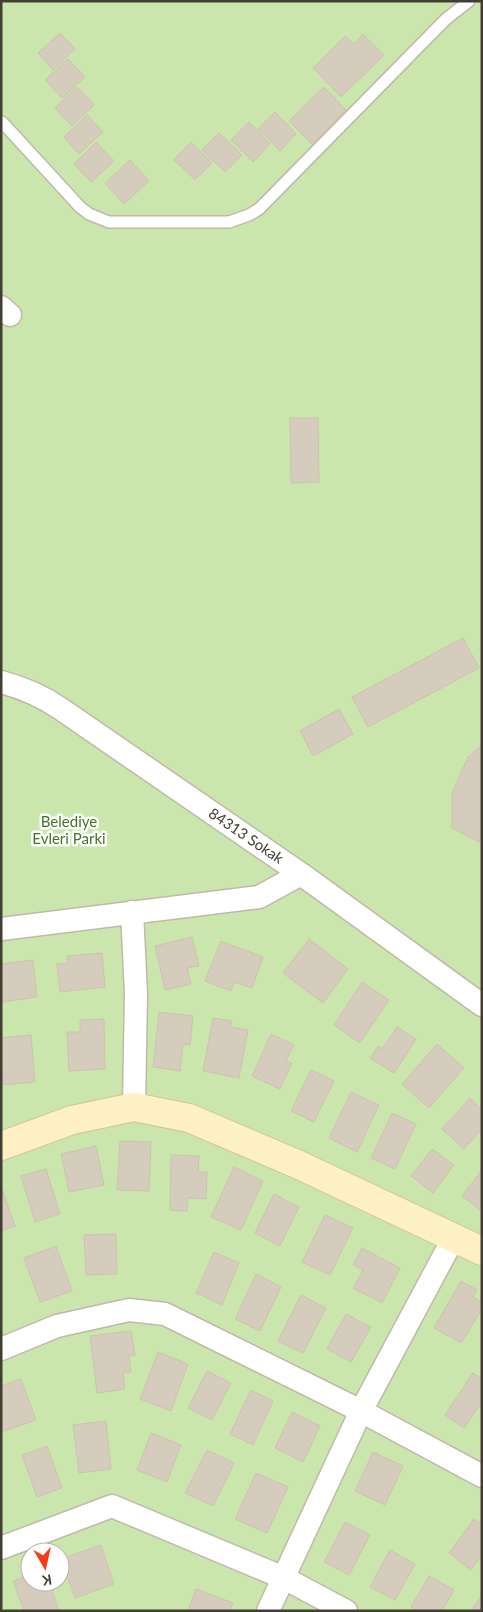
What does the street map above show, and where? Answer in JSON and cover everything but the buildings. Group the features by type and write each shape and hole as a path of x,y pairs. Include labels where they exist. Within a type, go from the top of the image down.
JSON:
{"street":[{"name":"84313 Sokak","path":"1,682 23,688 42,697 301,874 480,1006"},
{"path":"1,929 259,897 301,874"},
{"path":"132,912 136,993 134,1107"},
{"path":"1,1146 72,1120 134,1107 189,1118 297,1164 482,1251"},
{"path":"268,1611 361,1411 454,1237"},
{"path":"1,1349 57,1326 129,1310 165,1314 361,1411 482,1476"},
{"path":"1,1548 112,1506 284,1578 346,1611"}],"lane":[{"path":"2,122 80,207 99,219 109,222 229,222 239,220 259,209 446,19 469,1"}],"green space":[{"name":"Belediye Evleri Parki","path":"1,1 482,1 482,1611 1,1611"}]}
